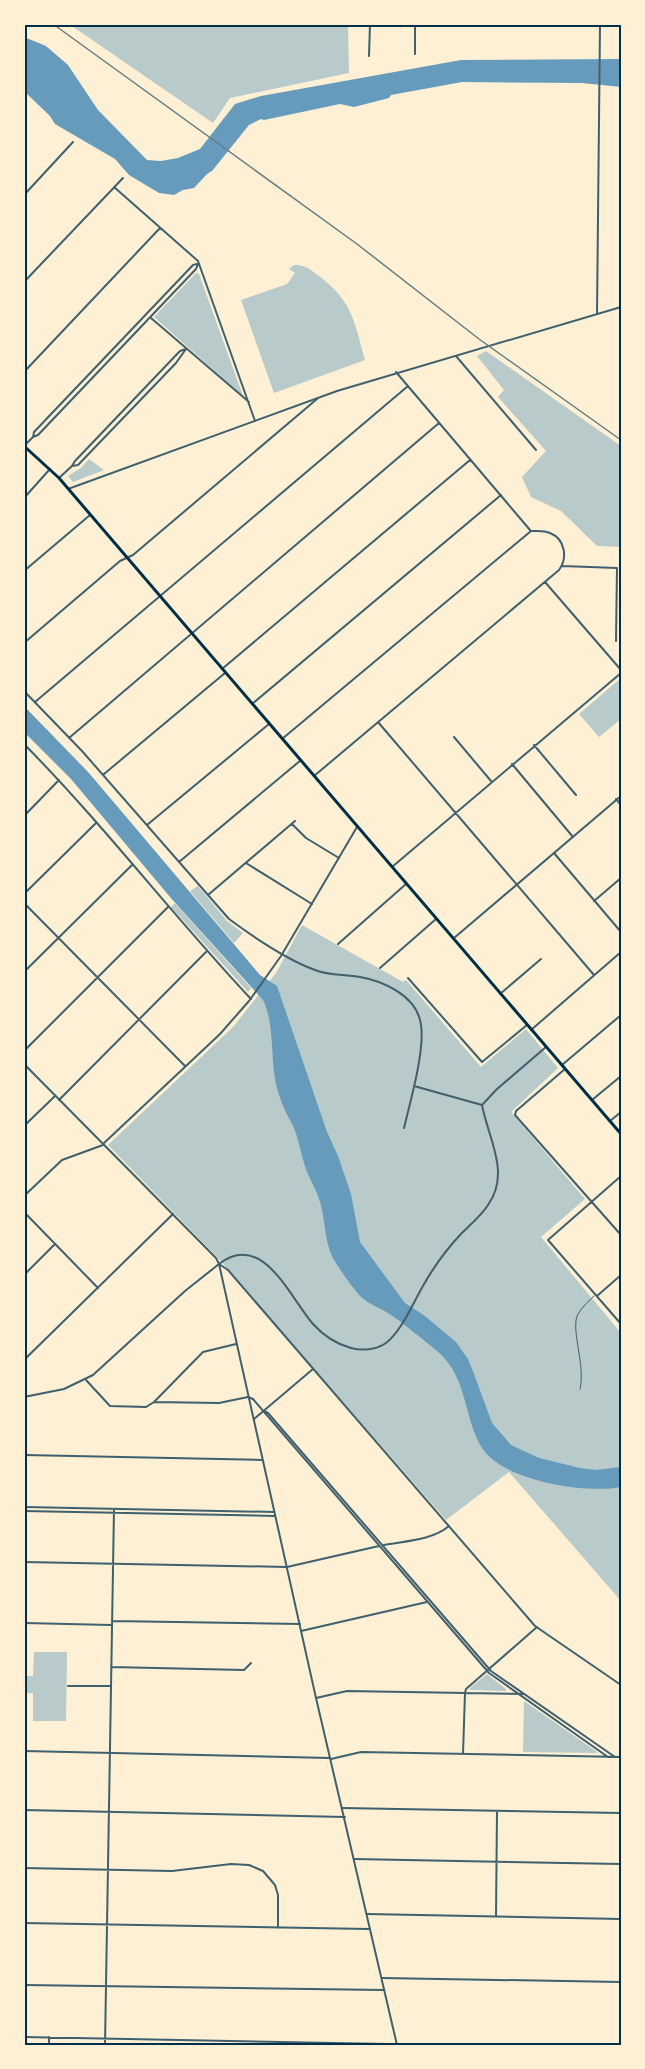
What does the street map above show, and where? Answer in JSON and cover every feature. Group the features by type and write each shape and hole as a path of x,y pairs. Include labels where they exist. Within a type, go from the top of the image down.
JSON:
{"main road":[{"path":"24,446 59,478 621,1134"}],"street":[{"path":"369,56 370,24"},
{"path":"415,24 415,54"},
{"path":"597,314 600,24"},
{"path":"24,195 73,142"},
{"path":"24,282 123,178"},
{"path":"114,187 198,261 255,421"},
{"path":"24,372 160,227"},
{"path":"33,437 34,432 146,313 193,265 198,264"},
{"path":"24,446 38,435 196,269 198,264"},
{"path":"68,489 396,372 621,307"},
{"path":"146,313 249,402"},
{"path":"59,478 180,351 186,349"},
{"path":"72,466 78,465 176,363 186,349"},
{"path":"106,355 110,359"},
{"path":"455,355 536,450"},
{"path":"396,372 531,531"},
{"path":"35,702 408,386"},
{"path":"144,388 148,392"},
{"path":"70,393 74,397"},
{"path":"24,643 120,561 133,555 319,398"},
{"path":"69,738 439,423"},
{"path":"108,427 111,430"},
{"path":"104,774 470,460"},
{"path":"24,498 50,469"},
{"path":"252,704 501,495"},
{"path":"24,571 90,515"},
{"path":"282,739 531,531 548,532 558,538 564,555 561,566 545,582 314,776"},
{"path":"561,566 617,568 616,641"},
{"path":"392,867 621,671 545,582"},
{"path":"24,691 104,774 228,919 313,970 329,975 360,977 376,981 406,998 415,1009 421,1026 414,1086 404,1128"},
{"path":"378,722 594,975"},
{"path":"147,825 269,724"},
{"path":"454,737 492,782"},
{"path":"24,744 59,780 206,952 251,999"},
{"path":"534,745 576,795"},
{"path":"179,862 301,760"},
{"path":"512,764 573,837"},
{"path":"24,816 59,780"},
{"path":"453,939 621,796"},
{"path":"616,800 621,805"},
{"path":"208,896 293,822 306,838 339,858"},
{"path":"24,894 96,823"},
{"path":"24,1196 66,1157 103,1144 220,1034 268,976 357,827"},
{"path":"554,854 621,933"},
{"path":"246,863 312,904"},
{"path":"24,972 132,865"},
{"path":"594,901 621,878"},
{"path":"338,944 406,884"},
{"path":"24,903 185,1066"},
{"path":"24,1051 168,907"},
{"path":"380,968 436,919"},
{"path":"59,1100 206,952"},
{"path":"531,1030 621,952"},
{"path":"500,994 541,959"},
{"path":"408,978 482,1062 527,1025"},
{"path":"561,1065 621,1015"},
{"path":"482,1105 546,1047"},
{"path":"24,1065 173,1214 219,1264 229,1271 537,1627 621,1685"},
{"path":"565,1069 516,1111 515,1115 621,1235"},
{"path":"592,1101 621,1076"},
{"path":"414,1086 482,1105"},
{"path":"24,1126 55,1096"},
{"path":"24,1397 64,1389 86,1380 185,1291 232,1255 242,1254 267,1264 311,1322 327,1337 341,1345 364,1350 380,1346 392,1337 447,1251 489,1204 498,1185 497,1158 482,1105"},
{"path":"610,1121 621,1112"},
{"path":"621,1176 548,1240 621,1324"},
{"path":"24,1212 98,1288"},
{"path":"24,1360 173,1214"},
{"path":"24,1275 55,1244"},
{"path":"219,1264 316,1698 397,2044"},
{"path":"596,1295 621,1275"},
{"path":"86,1380 110,1406 146,1407 154,1402 203,1352 236,1344"},
{"path":"253,1420 313,1369"},
{"path":"154,1402 219,1403 248,1397"},
{"path":"248,1397 268,1413 488,1670 517,1694 608,1757"},
{"path":"24,1455 262,1460"},
{"path":"24,1509 275,1514"},
{"path":"105,2045 114,1510"},
{"path":"24,1562 287,1568 433,1535 450,1526"},
{"path":"301,1631 429,1601"},
{"path":"24,1623 300,1624"},
{"path":"463,1754 466,1689 537,1627"},
{"path":"111,1667 244,1670 251,1663"},
{"path":"488,1670 615,1757"},
{"path":"68,1686 111,1686"},
{"path":"316,1698 347,1691 524,1694"},
{"path":"24,1751 331,1759 362,1752 621,1757"},
{"path":"342,1808 621,1813"},
{"path":"24,1810 345,1817"},
{"path":"496,1916 497,1810"},
{"path":"354,1859 621,1864"},
{"path":"24,1868 183,1871 231,1864 254,1866 268,1875 275,1885 278,1895 278,1928"},
{"path":"367,1914 621,1919"},
{"path":"24,1923 370,1929"},
{"path":"382,1978 621,1982"},
{"path":"24,1984 384,1990"},
{"path":"24,2037 440,2045"},
{"path":"49,2037 49,2045"}],"lane":[{"path":"580,1389 582,1368 575,1323 582,1307 596,1295"}],"shaded area":[{"path":"69,24 348,24 349,73 230,98 213,123"},
{"path":"294,265 301,265 310,270 330,285 346,304 351,313 365,360 274,393 241,300 287,284 295,273 289,269"},
{"path":"196,273 199,274 243,396 154,317"},
{"path":"486,351 621,446 621,547 597,546 561,511 531,497 522,477 546,451 498,397 504,390 477,356"},
{"path":"89,459 104,470 73,482 68,476 81,468"},
{"path":"621,678 621,719 599,737 579,714"},
{"path":"198,886 227,921 243,933 234,943 190,891"},
{"path":"175,903 251,988 248,992 171,907"},
{"path":"302,925 403,982 406,980 481,1067 526,1029 558,1068 511,1112 585,1199 541,1237 621,1333 621,1601 509,1472 446,1520 217,1257 108,1145 233,1027 276,973"},
{"path":"34,1652 67,1652 66,1721 33,1721 33,1693 24,1693 24,1676 33,1676"},
{"path":"487,1674 506,1689 506,1691 470,1690"},
{"path":"524,1701 596,1751 597,1753 523,1752"}],"water":[{"path":"24,37 46,46 68,65 98,110 147,160 161,161 178,158 200,149 235,104 261,96 461,60 621,59 621,87 582,83 462,82 391,95 389,98 354,107 340,104 261,119 249,125 212,171 194,188 174,195 159,193 129,175 115,159 55,124 50,116 24,91"},
{"path":"24,706 89,773 260,975 277,986 327,1132 351,1194 360,1242 405,1303 425,1316 456,1342 468,1359 492,1423 511,1445 539,1458 596,1470 621,1467 621,1487 587,1488 546,1482 526,1477 493,1459 482,1448 477,1438 460,1384 446,1360 398,1320 371,1304 354,1289 332,1256 319,1198 306,1169 295,1131 279,1095 274,1073 271,1030 263,1000 170,897 71,779 24,732"}],"railway":[{"path":"53,24 357,244 479,339 621,440"}]}
